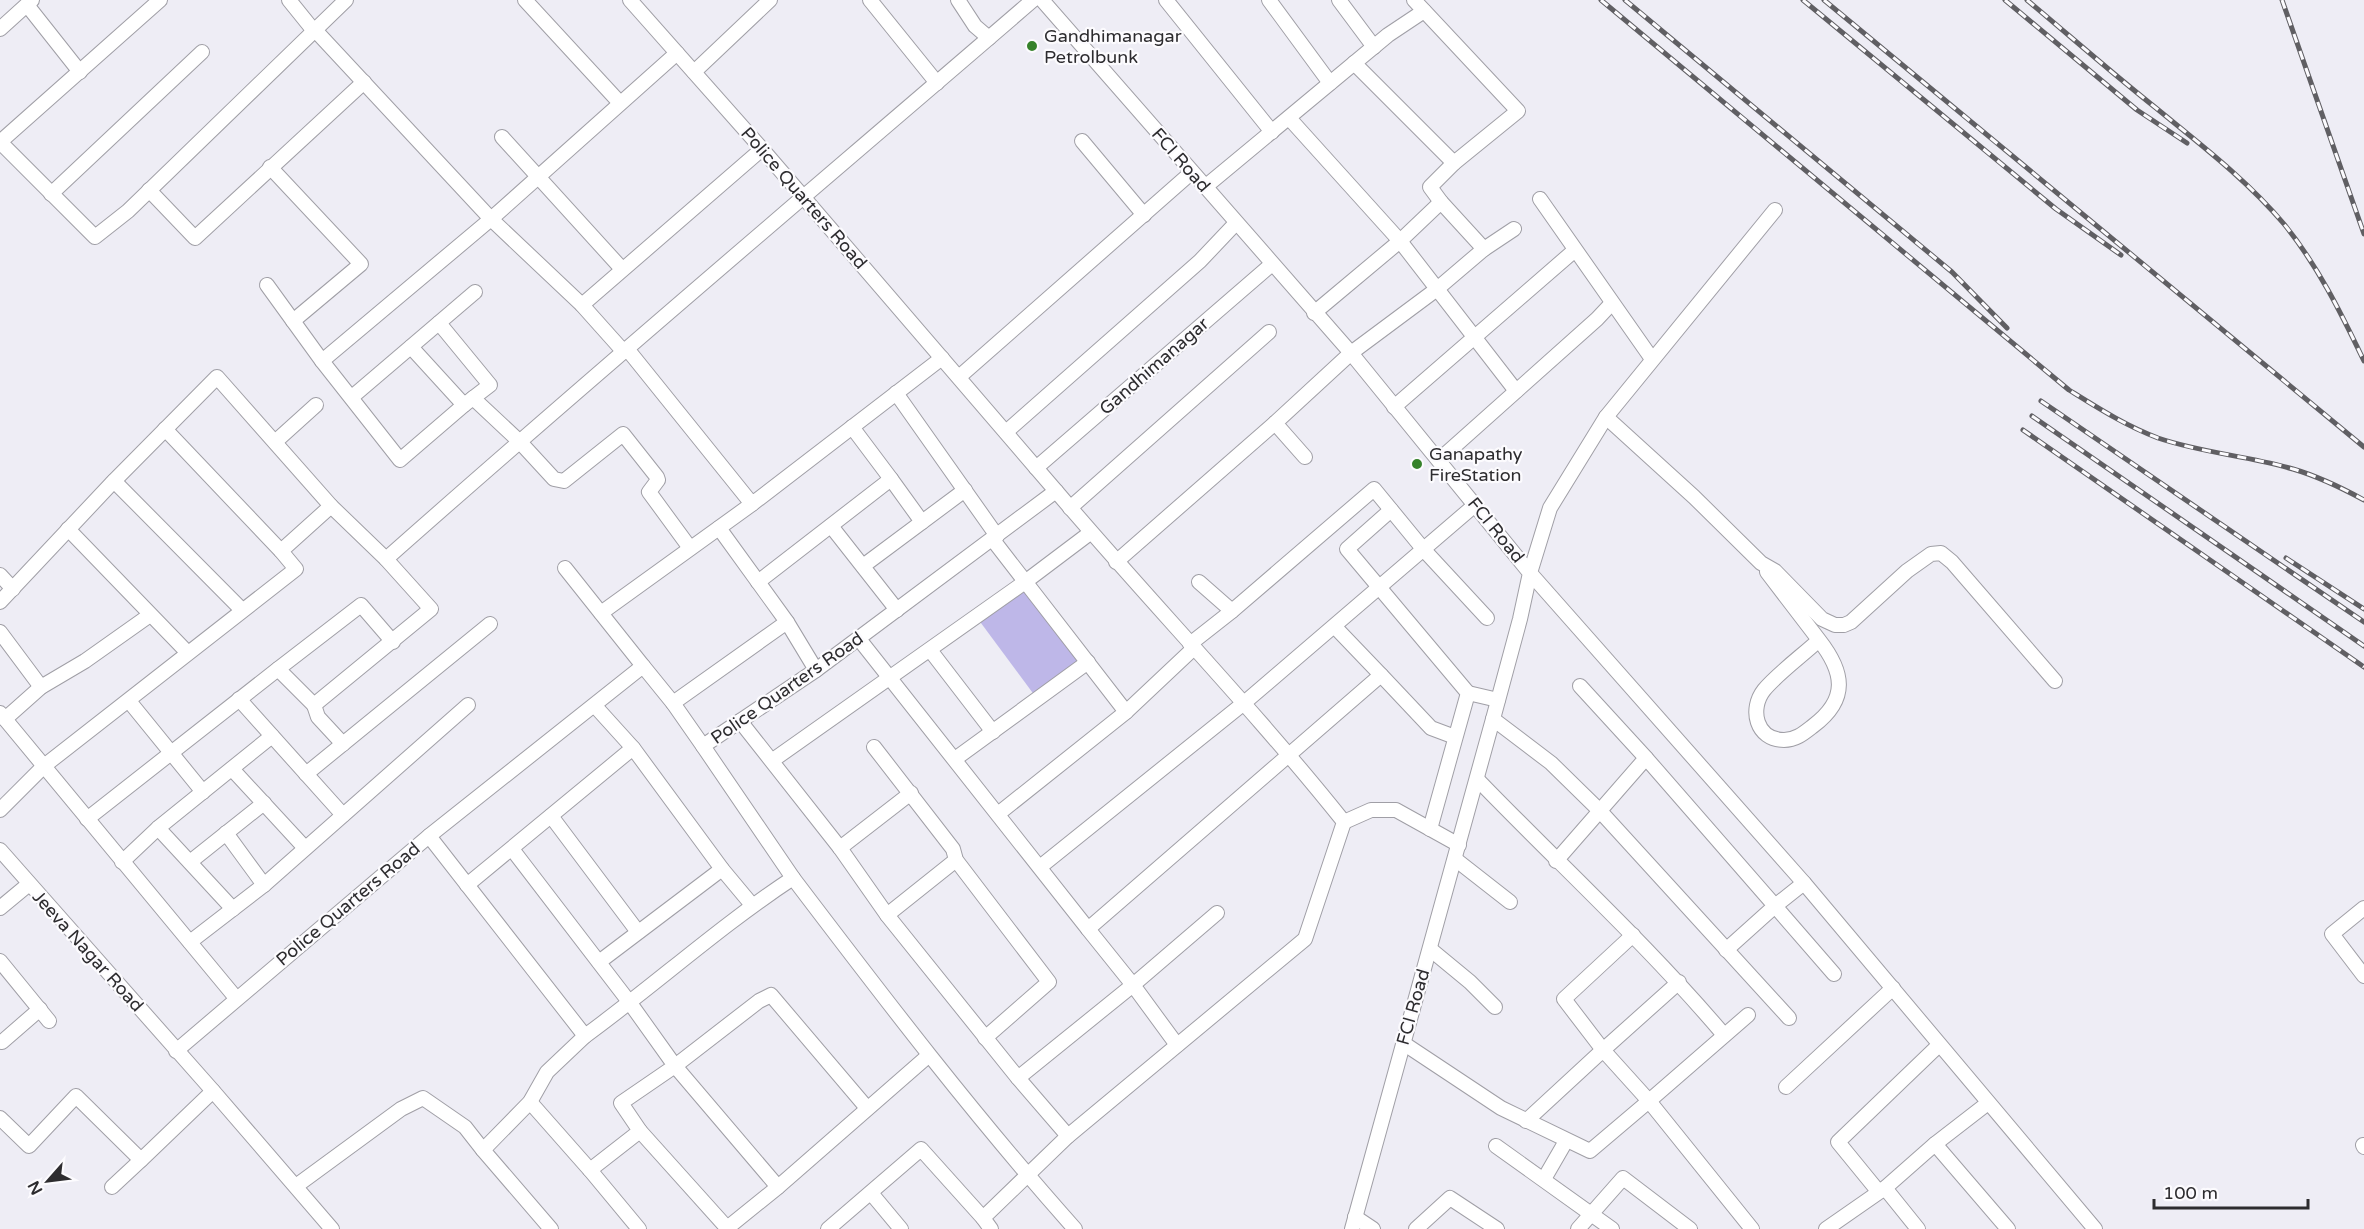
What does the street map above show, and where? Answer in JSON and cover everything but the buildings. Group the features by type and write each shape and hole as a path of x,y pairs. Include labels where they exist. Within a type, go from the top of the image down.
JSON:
{"street":[{"path":"160,0 0,142 95,237 128,211 346,0"},
{"path":"289,0 314,31 490,219 582,305 626,351 752,504"},
{"path":"525,0 620,103"},
{"name":"Police Quarters Road","path":"630,0 762,149 1056,491 859,639 703,746 793,878 928,1056 1075,1229"},
{"path":"694,72 771,0"},
{"path":"870,0 937,83"},
{"path":"958,0 975,26 989,38"},
{"path":"386,559 519,441 1033,0"},
{"name":"FCI Road","path":"1041,0 1351,353 1530,573 1477,779 1353,1223"},
{"path":"1166,0 1272,132"},
{"path":"1269,0 1330,83"},
{"path":"1339,0 1374,47"},
{"path":"1414,0 1518,111 1454,163 1430,187 1484,249"},
{"path":"0,29 29,2 80,72"},
{"path":"1205,187 1354,63 1424,11"},
{"path":"51,195 202,52"},
{"path":"322,362 537,178 677,52"},
{"path":"1354,63 1454,163"},
{"path":"149,190 195,238 364,82"},
{"path":"1289,118 1400,241 1516,391"},
{"path":"502,137 622,269"},
{"path":"1082,141 1144,215"},
{"path":"582,305 762,149"},
{"path":"270,167 361,264 293,321"},
{"path":"959,377 1192,172"},
{"path":"1540,200 1652,359"},
{"path":"1314,313 1400,241 1441,202"},
{"path":"1775,210 1606,417 1550,508 1530,573 1804,883 2096,1229"},
{"path":"1006,432 1200,261 1236,223"},
{"path":"1116,562 1351,353 1437,289 1484,249 1514,229"},
{"path":"1394,407 1575,250"},
{"name":"Gandhimanagar","path":"1036,468 1272,264"},
{"path":"267,285 322,362 400,460 490,385 439,323"},
{"path":"352,398 475,292"},
{"path":"1438,459 1597,319 1612,303"},
{"path":"1070,508 1269,332"},
{"path":"411,347 469,402 519,441 554,479 564,481 615,438 623,434 657,477 658,480 649,492 690,548"},
{"path":"601,613 752,504 942,358"},
{"path":"0,602 114,481 217,377 331,506 386,559 431,609 314,705"},
{"path":"896,393 1025,582 1126,712"},
{"path":"275,442 316,405"},
{"path":"1606,417 1694,497 1761,563 1819,640 1835,665 1840,682 1839,694 1832,708 1798,737 1784,740 1771,738 1758,725 1755,719 1755,707 1764,690 1819,640"},
{"path":"1275,423 1305,457"},
{"path":"852,427 922,522"},
{"path":"0,810 44,766 129,701 187,652 297,569 165,429"},
{"path":"758,582 891,479"},
{"path":"114,481 242,610"},
{"path":"998,814 1126,712 1192,646 1374,489 1424,550 1486,618"},
{"path":"862,566 964,490"},
{"path":"1056,491 1090,533 1290,754 1344,822"},
{"path":"1040,867 1244,703 1475,505"},
{"path":"281,550 331,506"},
{"path":"1391,510 1347,549 1468,693 1498,700"},
{"path":"831,526 897,610"},
{"path":"719,528 787,622 816,670"},
{"path":"68,530 187,652"},
{"path":"773,760 1025,582 1090,533"},
{"path":"1761,563 1775,571 1822,619 1835,625 1844,625 1851,622 1907,571 1931,554 1941,554 1952,562 2055,681"},
{"path":"565,568 673,704 703,746"},
{"path":"0,575 13,589"},
{"path":"1199,582 1232,611"},
{"path":"87,819 361,605 393,642"},
{"path":"150,615 85,661 41,687 2,716 236,998"},
{"path":"673,704 787,622"},
{"path":"306,774 490,624"},
{"path":"1335,627 1431,728 1455,737"},
{"path":"0,632 41,687"},
{"path":"859,639 1133,985 1177,1045"},
{"path":"930,650 993,732"},
{"path":"955,759 1088,662"},
{"path":"429,836 643,666"},
{"path":"278,669 314,705 318,717 343,744"},
{"path":"1088,929 1381,675"},
{"path":"1580,686 1646,758 1834,974"},
{"path":"1430,829 1468,693"},
{"path":"239,699 343,815"},
{"path":"129,701 203,792"},
{"path":"190,942 264,885 468,705"},
{"path":"595,706 633,748 722,869 752,905"},
{"path":"1493,719 1551,764 1600,811 1789,1018"},
{"path":"740,721 773,760 840,848 887,915 985,1038 1068,1136"},
{"path":"122,862 158,828 272,736"},
{"path":"874,747 953,849 956,860 1049,982 985,1038"},
{"path":"467,885 633,748"},
{"path":"1556,861 1646,758"},
{"path":"232,769 305,848"},
{"path":"1477,779 1556,861 1679,982 1724,1035"},
{"path":"840,848 911,793"},
{"path":"190,862 264,803"},
{"path":"828,1229 921,1149 987,1223 1028,1176 1068,1136 1305,939 1344,822 1371,810 1396,810 1430,829 1509,903"},
{"path":"551,816 638,932"},
{"path":"158,828 233,909"},
{"path":"226,833 264,885"},
{"name":"Police Quarters Road","path":"176,1051 429,836 585,1036"},
{"path":"512,849 630,1003 675,1066 778,1187"},
{"name":"Jeeva Nagar Road","path":"0,850 176,1051"},
{"path":"887,915 956,860"},
{"path":"599,962 722,869"},
{"path":"483,1150 530,1102 547,1072 585,1036 630,1003 752,905 793,878"},
{"path":"1726,950 1804,883"},
{"path":"0,908 29,884"},
{"path":"2364,908 2332,934 2364,976"},
{"path":"1018,1078 1133,985 1217,913"},
{"path":"1633,935 1564,999 1603,1050 1649,1101 1752,1229"},
{"path":"1430,949 1470,982 1495,1007"},
{"path":"0,961 44,1015 1,1042"},
{"path":"1526,1121 1679,982"},
{"path":"1786,1087 1893,988"},
{"path":"867,1108 771,995 759,1001 675,1066 621,1103 640,1131 727,1229 928,1056"},
{"path":"1402,1043 1501,1108 1590,1151 1748,1015"},
{"path":"1918,1229 1838,1142 1939,1045"},
{"path":"176,1051 332,1229"},
{"path":"112,1187 213,1091"},
{"path":"0,1118 28,1146 76,1096 141,1160"},
{"path":"296,1186 401,1109 423,1098 465,1127 551,1229"},
{"path":"530,1102 639,1229"},
{"path":"1826,1229 1882,1189 1988,1102"},
{"path":"590,1170 640,1131"},
{"path":"1544,1179 1566,1141"},
{"path":"1935,1144 2008,1229"},
{"path":"1496,1146 1612,1229"},
{"path":"1578,1229 1623,1178 1690,1229"},
{"path":"871,1193 901,1229"},
{"path":"1416,1229 1450,1198 1497,1229"},
{"path":"1353,1223 1373,1229"}],"shaded area":[{"path":"1024,585 1083,662 1035,696 978,619"}],"railway":[{"path":"1601,0 2069,390 2123,422 2158,438 2293,469 2364,500"},
{"path":"1625,0 1952,272 2007,328"},
{"path":"1803,0 2056,209 2121,255"},
{"path":"1824,0 2364,447"},
{"path":"2005,0 2137,110 2187,143"},
{"path":"2027,0 2223,163 2270,208 2296,240 2318,273 2364,361"},
{"path":"2282,0 2364,234"},
{"path":"2041,401 2364,622"},
{"path":"2032,416 2364,646"},
{"path":"2023,430 2364,667"},
{"path":"2286,558 2364,609"}],"place":[{"name":"Gandhimanagar Petrolbunk","path":"1032,46"},
{"name":"Ganapathy FireStation","path":"1417,464"}]}
